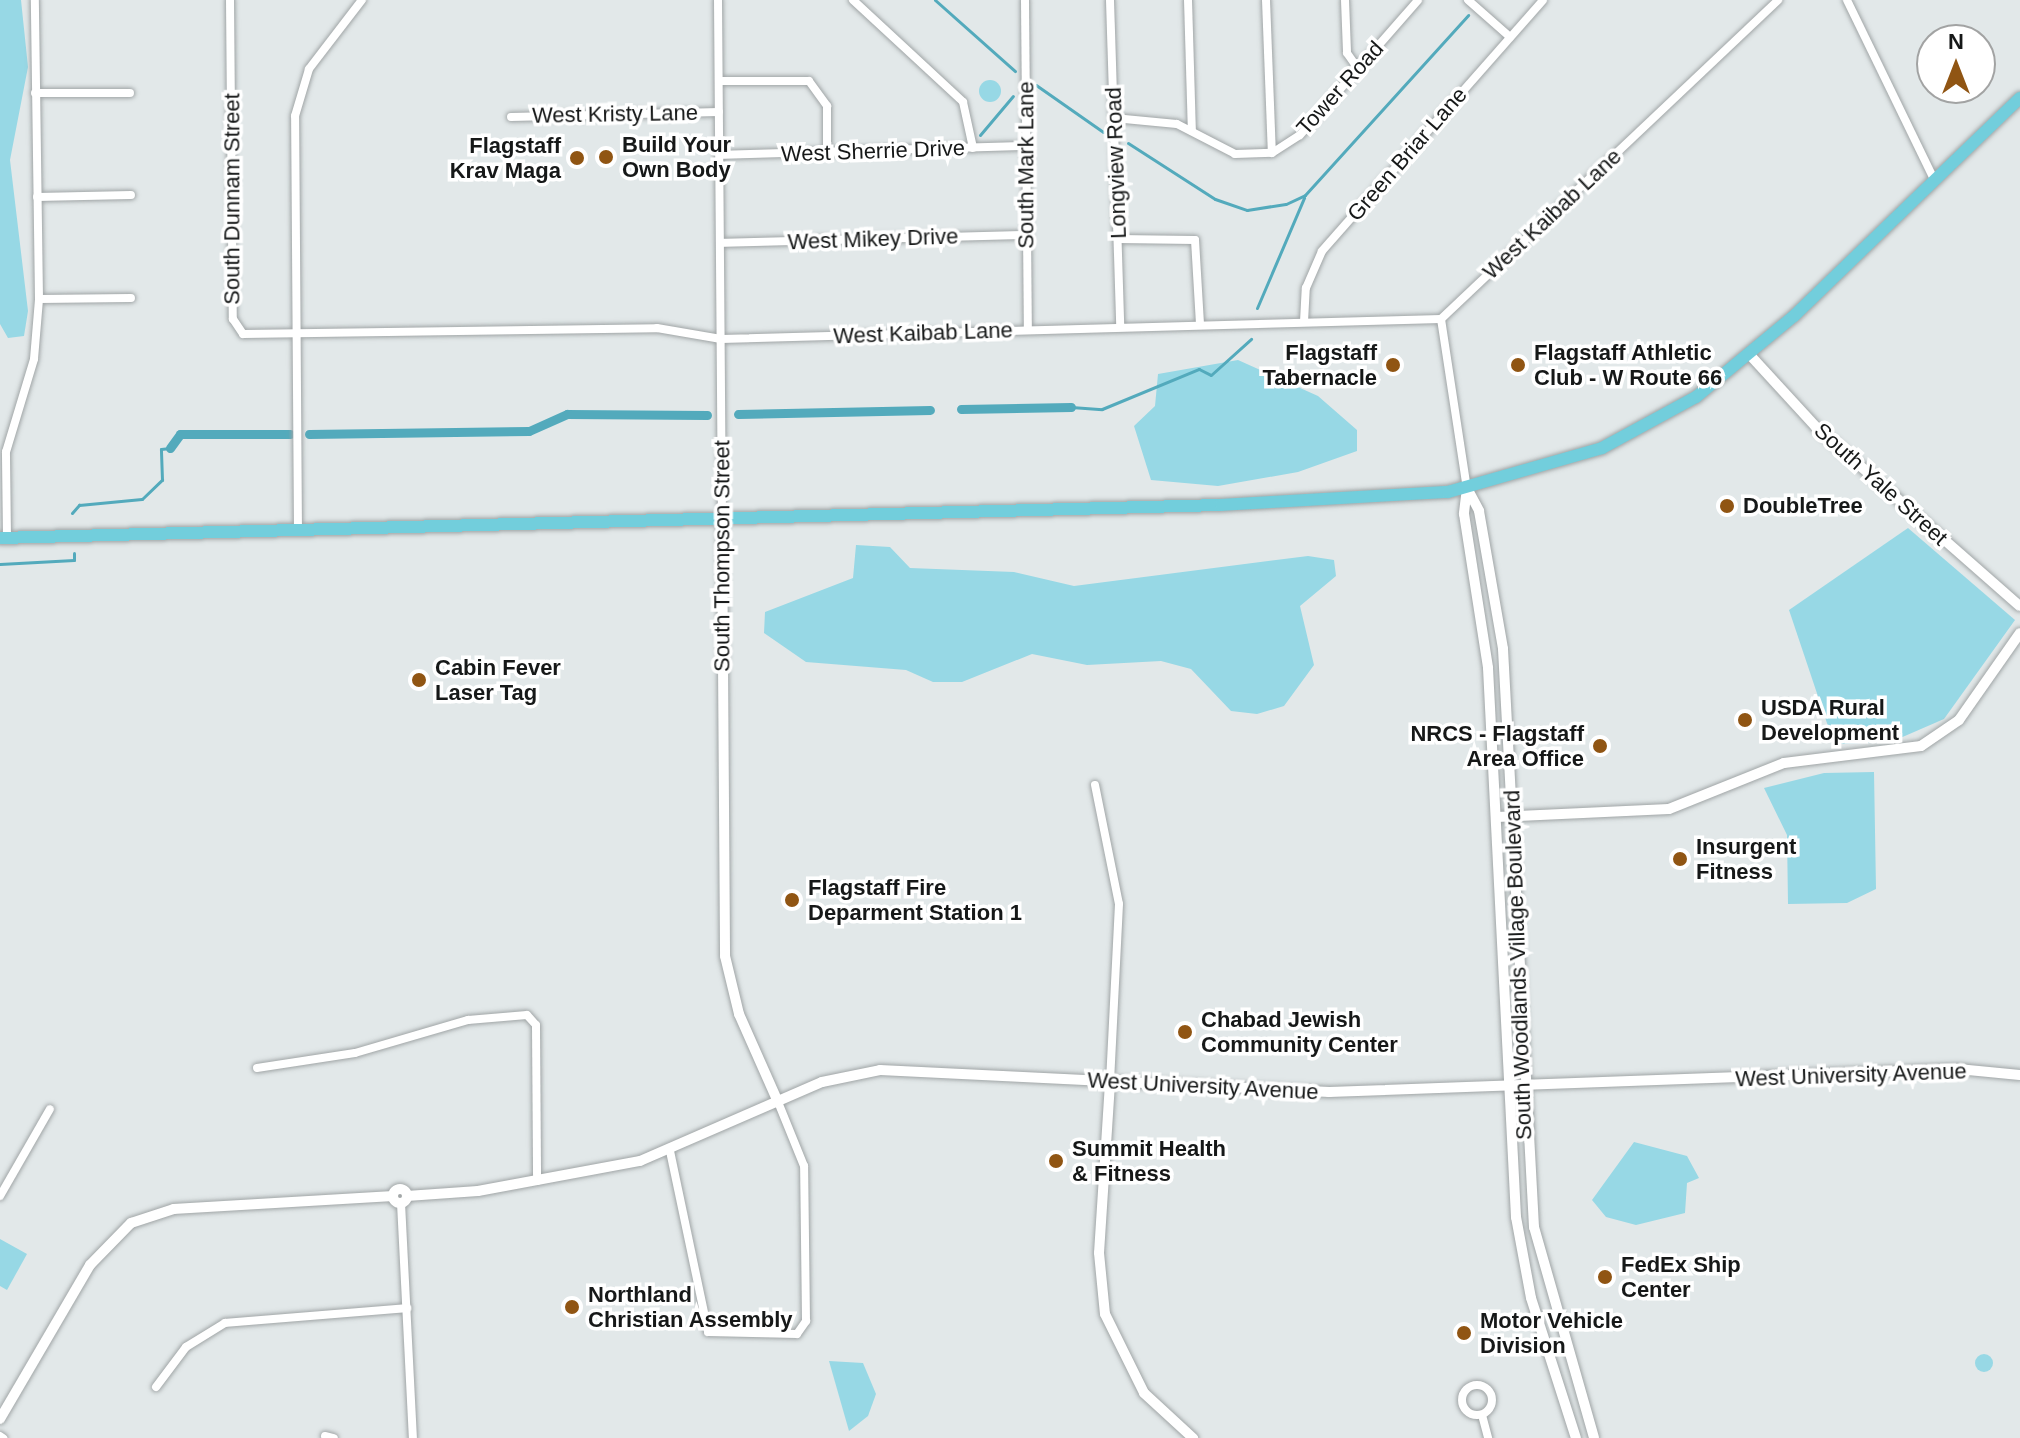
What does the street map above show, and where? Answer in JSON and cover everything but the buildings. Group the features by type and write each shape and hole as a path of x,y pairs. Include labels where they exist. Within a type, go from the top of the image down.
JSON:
{"main road":[{"path":"3,538 1291,503 1467,488 1622,440 1750,355 2020,98"}],"street":[{"path":"3,538 13,424 34,359 39,299 35,0"},
{"name":"South Dunnam Street","path":"230,0 233,319 252,337 300,338"},
{"path":"298,532 298,96 362,0"},
{"name":"South Thompson Street","path":"718,0 725,956 739,1014 778,1102"},
{"path":"853,0 963,102 973,148"},
{"name":"South Mark Lane","path":"1025,0 1028,330"},
{"name":"Longview Road","path":"1110,0 1120,325"},
{"path":"1188,0 1192,131"},
{"path":"1114,118 1192,131 1235,154 1272,153 1266,0"},
{"path":"1345,0 1347,53 1358,69"},
{"name":"Tower Road","path":"1272,153 1300,135 1418,0"},
{"path":"1468,0 1510,37"},
{"name":"Green Briar Lane","path":"1304,322 1306,288 1322,251 1543,0"},
{"name":"West Kaibab Lane","path":"300,338 657,328 721,339 1120,325 1441,319 1778,0"},
{"path":"1847,0 1935,182"},
{"path":"719,81 809,81 827,106 827,152"},
{"path":"35,93 130,93"},
{"name":"West Kristy Lane","path":"511,117 719,112"},
{"name":"West Sherrie Drive","path":"720,155 1026,146"},
{"path":"37,197 131,195"},
{"name":"West Mikey Drive","path":"720,243 1027,235"},
{"path":"1118,239 1195,240 1200,323"},
{"path":"39,299 131,298"},
{"name":"South Woodlands Village Boulevard","path":"1441,319 1467,488 1497,817 1507,1089 1520,1249 1576,1438"},
{"name":"South Yale Street","path":"1750,355 1816,427 2020,606"},
{"path":"0,420 13,424"},
{"name":"South Woodlands Village Boulevard","path":"1467,488 1479,511 1503,649 1524,1088 1537,1247 1594,1438"},
{"path":"1497,817 1669,809 1784,763 1921,746 1965,713 2020,633"},
{"path":"1095,785 1119,904 1099,1253 1105,1314 1144,1393 1193,1438"},
{"path":"257,1068 355,1053 468,1020 527,1015 536,1025 537,1181"},
{"name":"West University Avenue","path":"0,1419 90,1265 131,1223 174,1209 400,1198 537,1181 670,1151 836,1077 880,1070 1329,1092 1507,1089 1958,1069 2020,1075"},
{"path":"670,1151 708,1332 797,1334 806,1321 804,1166 778,1102"},
{"path":"0,1196 50,1109"},
{"path":"400,1198 413,1438"},
{"path":"156,1387 186,1347 225,1323 407,1308"},
{"path":"1482,1415 1488,1438"}],"shaded area":[{"path":"0,0 21,0 28,67 10,160 28,311 24,336 8,338 0,324"},
{"path":"990,80 998,83 1001,91 998,99 990,102 982,99 979,91 982,83"},
{"path":"1238,360 1318,396 1357,430 1357,451 1298,472 1218,486 1151,480 1134,426 1155,406 1158,374"},
{"path":"1908,528 2015,620 1944,719 1891,742 1834,744 1789,610"},
{"path":"856,545 890,547 910,568 1014,572 1074,586 1308,556 1334,560 1336,576 1300,606 1314,665 1284,706 1257,714 1231,711 1191,669 1161,661 1087,665 1032,654 962,682 933,682 906,670 806,662 764,633 765,612 853,578"},
{"path":"1874,772 1876,889 1847,903 1788,904 1787,835 1764,788 1824,773"},
{"path":"1634,1142 1687,1156 1699,1178 1687,1183 1685,1213 1636,1225 1606,1217 1592,1200"},
{"path":"0,1239 27,1254 7,1290 0,1286"},
{"path":"1984,1354 1993,1363 1984,1372 1975,1363"},
{"path":"829,1361 863,1363 876,1394 868,1416 849,1431"}],"waterway":[{"path":"935,0 1015,71"},
{"path":"1128,143 1215,199 1247,210 1286,204 1305,195 1468,15"},
{"path":"1036,85 1103,132"},
{"path":"980,135 1013,96"},
{"path":"1257,308 1304,198"},
{"path":"1071,407 1102,409 1199,369 1211,375 1251,339"},
{"path":"961,409 1071,407"},
{"path":"738,414 930,410"},
{"path":"309,434 529,431 567,414 707,415"},
{"path":"170,448 180,434 290,434"},
{"path":"72,513 79,505 142,499 162,480 161,449 170,448"},
{"path":"0,564 74,560 74,553"}],"place":[{"name":"Build Your Own Body","path":"606,157"},
{"name":"Flagstaff Krav Maga","path":"577,158"},
{"name":"Flagstaff Tabernacle","path":"1393,365"},
{"name":"Flagstaff Athletic Club - W Route 66","path":"1518,365"},
{"name":"DoubleTree","path":"1727,506"},
{"name":"Cabin Fever Laser Tag","path":"419,680"},
{"name":"USDA Rural Development","path":"1745,720"},
{"name":"NRCS - Flagstaff Area Office","path":"1600,746"},
{"name":"Insurgent Fitness","path":"1680,859"},
{"name":"Flagstaff Fire Deparment Station 1","path":"792,900"},
{"name":"Chabad Jewish Community Center","path":"1185,1032"},
{"name":"Summit Health & Fitness","path":"1056,1161"},
{"name":"FedEx Ship Center","path":"1605,1277"},
{"name":"Northland Christian Assembly","path":"572,1307"},
{"name":"Motor Vehicle Division","path":"1464,1333"}]}
